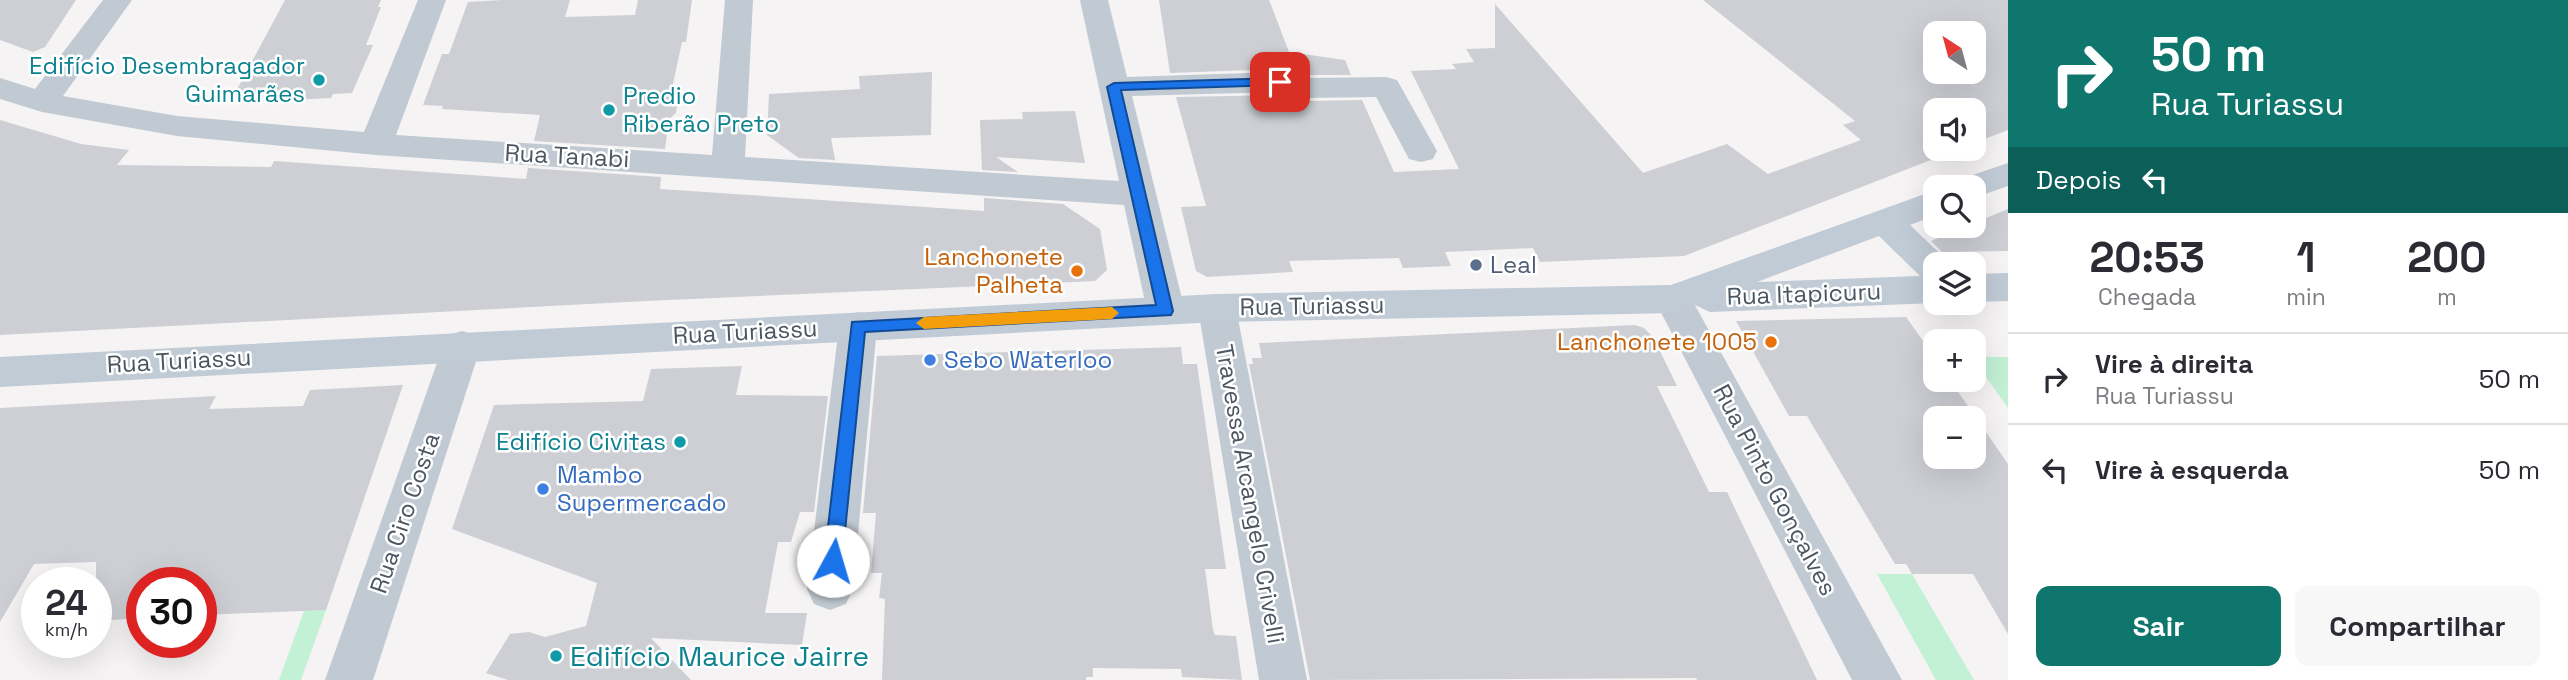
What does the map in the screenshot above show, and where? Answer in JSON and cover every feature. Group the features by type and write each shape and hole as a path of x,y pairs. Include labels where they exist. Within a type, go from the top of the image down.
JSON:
{"street":[{"path":"42,102 118,0"},
{"path":"376,144 432,0"},
{"path":"728,166 739,0"},
{"path":"1094,0 1166,311"},
{"path":"1114,87 1280,82 1308,88 1386,87 1421,151"},
{"name":"Rua Tanabi","path":"0,88 42,102 177,127 376,144 1138,194"},
{"path":"1986,182 2008,174"},
{"name":"Rua Turiassu","path":"0,372 1217,308 1673,299 1923,207"},
{"path":"1886,222 1923,258"},
{"path":"1986,288 2008,287"},
{"name":"Rua Itapicuru","path":"1673,299 1923,289"},
{"name":"Rua Pinto Gonçalves","path":"1673,299 1878,680"},
{"name":"Travessa Arcangelo Crivelli","path":"1217,308 1283,680"},
{"path":"830,589 858,326"},
{"name":"Rua Ciro Costa","path":"349,680 462,346"}],"green space":[{"path":"1986,357 2008,357 2008,408 1986,377"},
{"path":"1877,574 1912,574 1974,680 1936,680"},
{"path":"326,610 301,680 279,680 304,611"}],"building":[{"path":"0,0 76,0 45,47 33,52 0,40"},
{"path":"285,0 381,0 378,7 381,7 366,45 373,45 352,93 333,94 331,98 270,101 274,92 234,95"},
{"path":"570,0 565,17 635,15 638,0 692,0 686,42 682,42 671,93 678,97 676,113 669,119 665,149 534,141 540,115 442,109 443,106 423,105 442,54 449,54 468,2"},
{"path":"1159,0 1269,0 1289,52 1345,60 1351,75 1308,75 1280,69 1170,73"},
{"path":"1703,0 2008,0 2008,130 1986,138 1986,98 1923,98 1923,161 1928,161 1684,256 1540,262 1533,248 1445,252 1451,266 1403,268 1399,258 1289,261 1293,272 1207,277 1196,271 1181,207 1206,206 1176,97 1280,95 1308,101 1362,100 1394,172 1459,169 1411,71 1456,69 1452,64 1474,62 1466,49 1495,48 1495,4 1643,173 1727,144 1768,174 1861,140 1843,125 1855,121"},
{"path":"932,72 931,135 831,138 835,160 799,158 767,135 769,94 860,89 859,76"},
{"path":"1075,111 1085,163 996,157 1018,172 982,170 980,120 1023,119 1022,112"},
{"path":"0,120 81,144 129,150 117,165 271,167 274,161 526,179 528,168 661,177 660,189 984,211 984,198 1063,204 1100,229 1107,270 1095,281 646,301 0,335"},
{"path":"2008,209 2008,251 1942,252 1931,241 1938,238 1986,238 1986,218"},
{"path":"1906,317 1923,341 1923,392 1958,392 1968,406 1923,406 1923,469 1986,469 1986,432 2008,464 2008,634 1973,574 1912,574 1906,564 1895,564 1807,416 1789,416 1736,321"},
{"path":"1635,325 1644,328 1653,337 1677,386 1657,386 1709,492 1727,492 1817,680 1310,680 1249,364 1253,364 1252,358 1262,358 1259,343"},
{"path":"1181,347 1183,364 1197,364 1226,569 1205,569 1213,630 1215,635 1236,636 1242,680 1182,677 1181,669 1093,668 1093,677 1086,677 1086,680 882,680 885,599 879,598 882,573 871,573 876,513 863,513 877,356"},
{"path":"742,366 736,395 828,396 814,512 800,512 791,542 778,542 765,613 807,613 802,645 651,638 691,680 508,680 486,673 510,634 529,632 545,637 586,626 597,583 452,529 494,405 643,401 651,369"},
{"path":"403,385 326,610 217,614 217,567 126,567 126,619 112,620 112,567 96,567 96,562 34,564 32,567 21,567 21,586 0,622 0,408 216,396 209,409 303,406 310,390"}],"slow traffic":[{"path":"924,323 1112,313"}],"place":[{"name":"Edifício Desembragador Guimarães","path":"319,80"},
{"name":"Predio Riberão Preto","path":"609,110"},
{"name":"Leal","path":"1476,265"},
{"name":"Lanchonete Palheta","path":"1077,271"},
{"name":"Lanchonete 1005","path":"1771,342"},
{"name":"Sebo Waterloo","path":"930,360"},
{"name":"Edifício Civitas","path":"680,442"},
{"name":"Mambo Supermercado","path":"543,489"},
{"name":"Edifício Maurice Jairre","path":"556,656"}],"route":[{"path":"833,561 858,326 1166,311 1155,273 1114,87 1280,82"}]}
